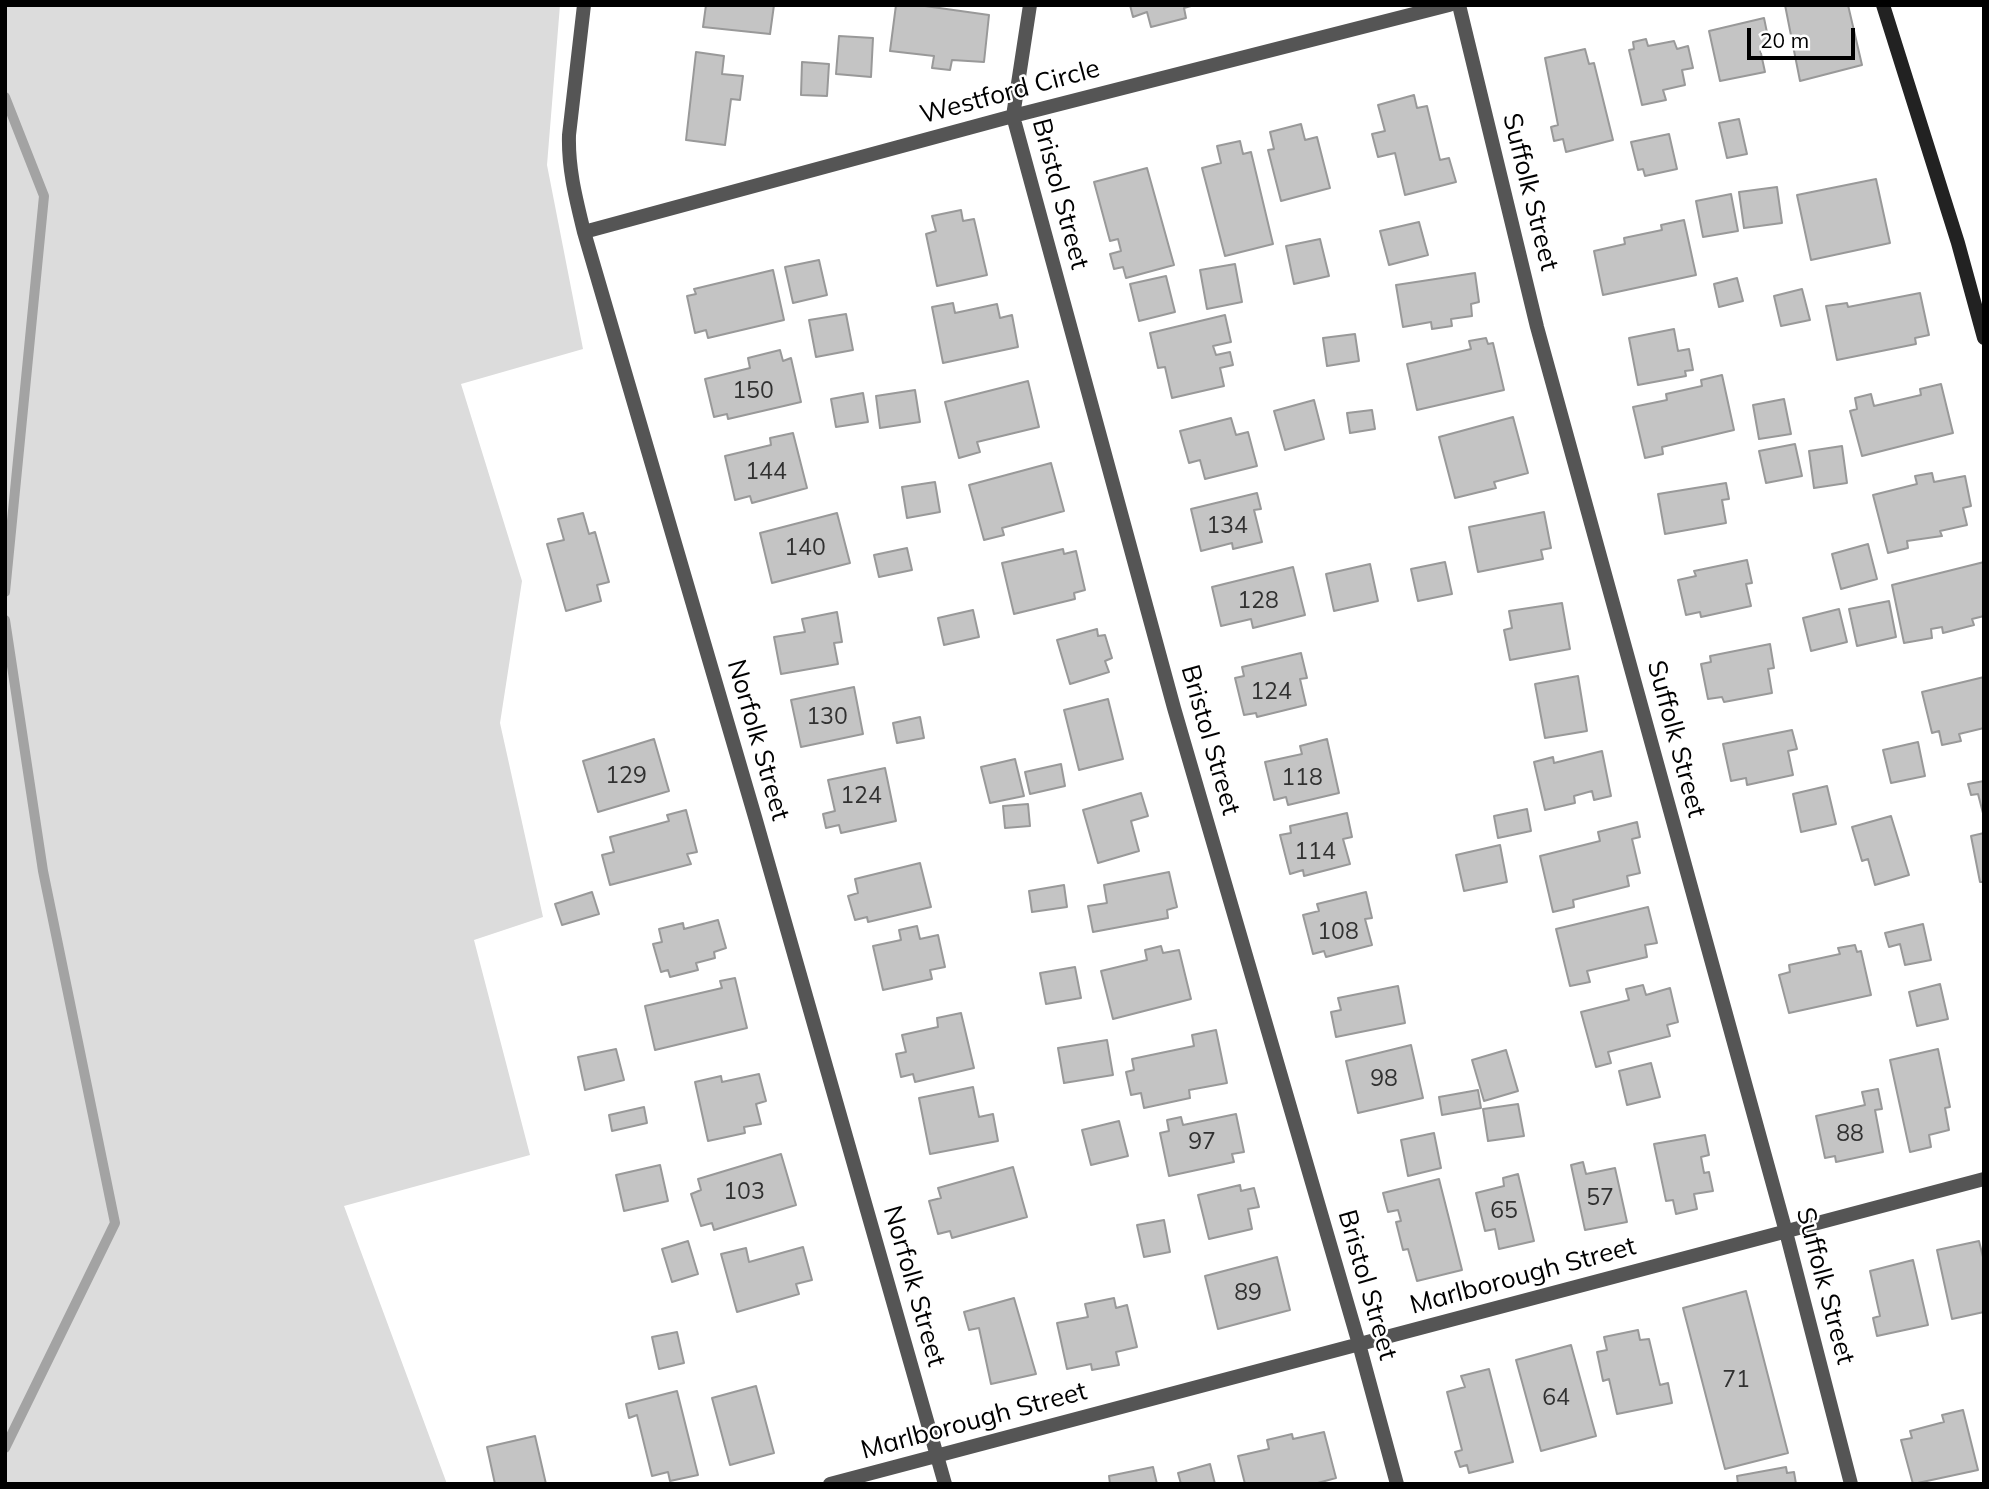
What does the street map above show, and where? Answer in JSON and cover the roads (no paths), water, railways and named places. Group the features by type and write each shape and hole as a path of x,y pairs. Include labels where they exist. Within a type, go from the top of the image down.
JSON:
{"street":[{"name":"Norfolk Street","path":"584,5 568,157 584,232 755,817 945,1484"},
{"name":"Bristol Street","path":"1030,5 1013,116 1174,708 1359,1344 1397,1484"},
{"name":"Westford Circle","path":"584,232 1013,116 1449,5"},
{"name":"Suffolk Street","path":"1459,5 1537,327 1786,1232 1851,1484"},
{"path":"1883,5 1958,243 1984,338"},
{"name":"Marlborough Street","path":"830,1484 1984,1179"}],"waterway":[{"path":"5,97 44,196 5,592"},
{"path":"5,620 43,871 115,1223 5,1448"}]}
